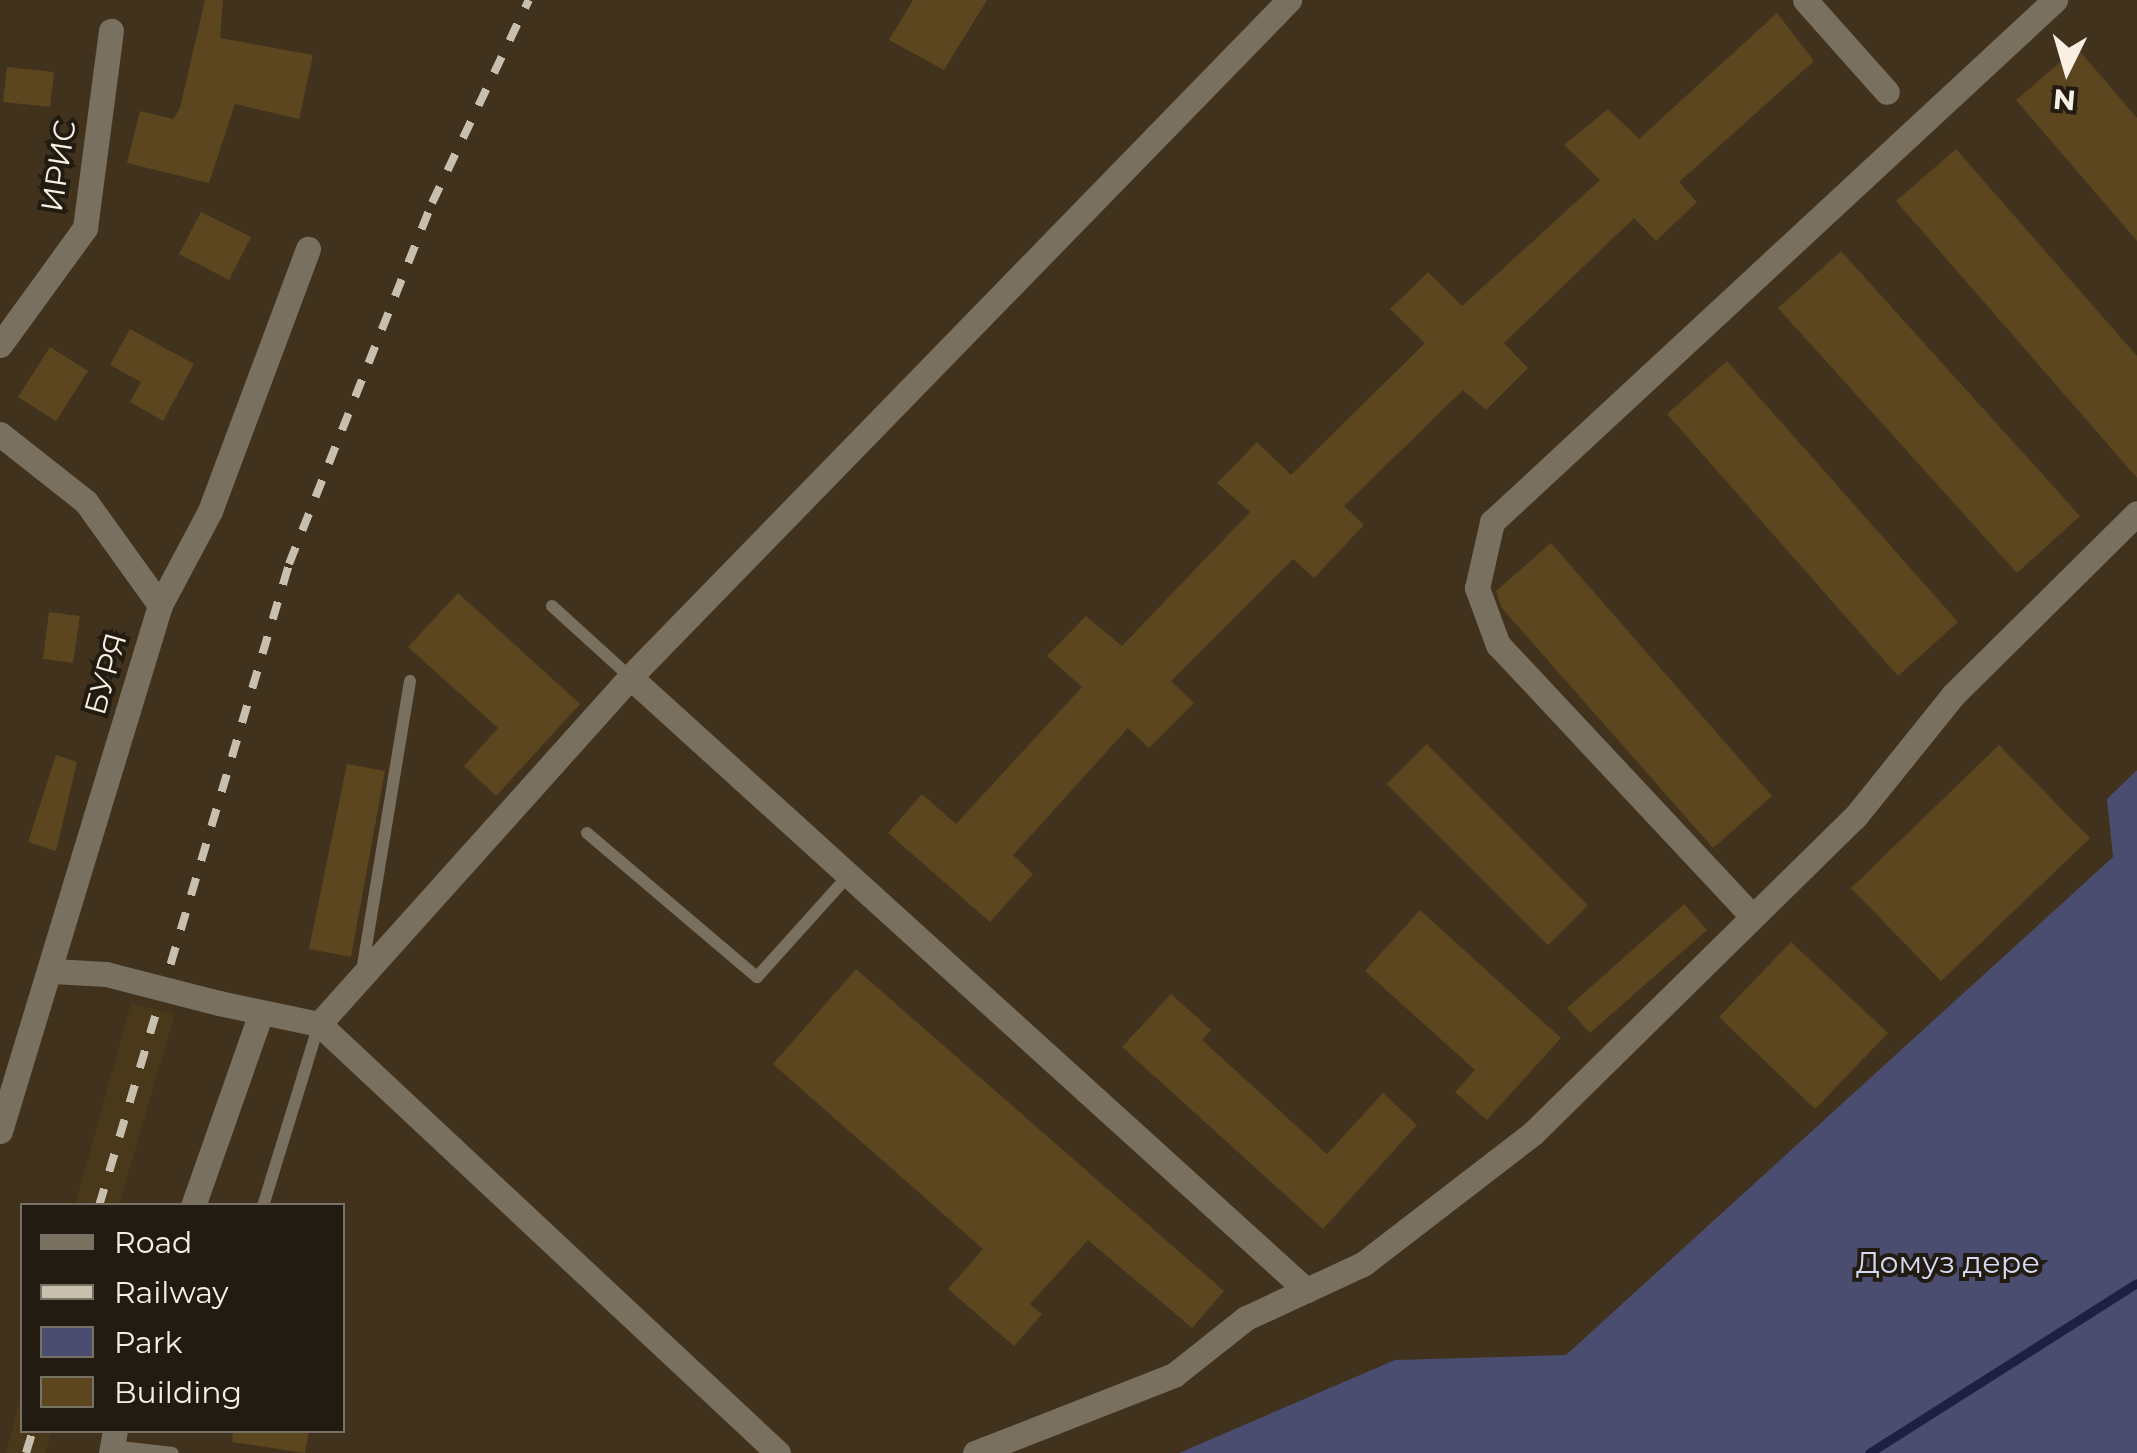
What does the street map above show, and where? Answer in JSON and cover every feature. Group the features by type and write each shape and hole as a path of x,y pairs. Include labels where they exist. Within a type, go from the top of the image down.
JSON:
{"street":[{"path":"320,1024 630,676 1289,0"},
{"path":"1805,0 1886,92"},
{"path":"1752,916 1498,645 1477,588 1492,522 2054,0"},
{"name":"ИРИС","path":"0,345 85,228 111,31"},
{"name":"БУРЯ","path":"0,1131 53,971 160,605 210,511 308,248"},
{"path":"0,434 86,502 160,605"},
{"path":"975,1453 1174,1375 1246,1318 1363,1264 1533,1133 1752,916 2137,513"},
{"path":"630,676 1306,1290"},
{"path":"53,971 106,974 260,1016 320,1024 778,1453"},
{"path":"194,1203 260,1016"}],"lane":[{"path":"552,606 630,676"},
{"path":"360,978 410,682"},
{"path":"587,833 757,976 848,875"},
{"path":"264,1203 320,1024"},
{"path":"112,1443 173,1453"}],"shaded area":[{"path":"131,1003 175,1014 120,1203 76,1203"},
{"path":"20,1400 20,1433 51,1433 45,1453 6,1453"}],"green space":[{"name":"Домуз дере","path":"2137,770 2137,1453 1179,1453 1395,1360 1566,1355 2113,857 2107,799"}],"building":[{"path":"205,0 223,0 220,38 313,55 299,119 235,104 209,183 127,163 140,111 173,119 180,108"},
{"path":"913,0 987,0 944,70 889,40"},
{"path":"1777,13 1814,61 1679,182 1697,202 1656,241 1634,218 1504,343 1528,368 1486,410 1463,390 1344,506 1364,525 1314,578 1293,559 1171,681 1194,703 1149,748 1128,728 1013,855 1033,874 990,922 888,833 922,794 956,824 1082,687 1047,656 1086,616 1122,646 1250,512 1217,483 1257,442 1291,475 1425,343 1390,309 1428,272 1462,306 1600,180 1564,145 1608,109 1639,139"},
{"path":"2077,48 2137,118 2137,241 2016,100"},
{"path":"7,67 54,72 50,107 3,102"},
{"path":"1956,149 2137,356 2137,478 1896,201"},
{"path":"201,212 251,237 229,280 179,254"},
{"path":"1841,251 2080,516 2017,573 1778,308"},
{"path":"130,329 194,364 163,421 130,402 141,382 110,365"},
{"path":"50,347 88,371 56,421 18,397"},
{"path":"1727,361 1958,622 1898,676 1667,414"},
{"path":"1551,543 1772,796 1713,848 1501,607 1496,591"},
{"path":"458,593 580,704 496,796 464,766 498,728 408,647"},
{"path":"49,612 80,616 73,663 43,659"},
{"path":"1427,744 1588,905 1548,945 1387,784"},
{"path":"1999,745 2090,838 1941,981 1851,888"},
{"path":"56,755 77,762 56,851 28,842"},
{"path":"347,764 385,771 351,957 309,949"},
{"path":"1684,904 1707,930 1590,1033 1567,1008"},
{"path":"1420,910 1561,1038 1487,1120 1455,1092 1475,1070 1365,971"},
{"path":"1791,942 1888,1033 1815,1109 1719,1017"},
{"path":"856,969 1224,1291 1192,1328 1088,1240 1030,1304 1042,1314 1014,1346 948,1289 983,1249 773,1064"},
{"path":"1171,994 1211,1030 1202,1040 1327,1154 1383,1093 1417,1125 1323,1229 1122,1047"},
{"path":"233,1433 308,1433 305,1453 232,1442"}],"waterway":[{"name":"Домуз дере","path":"1869,1453 2137,1283"}],"railway":[{"path":"100,1203 289,564 432,203 529,0"},
{"path":"26,1453 32,1433"}]}
